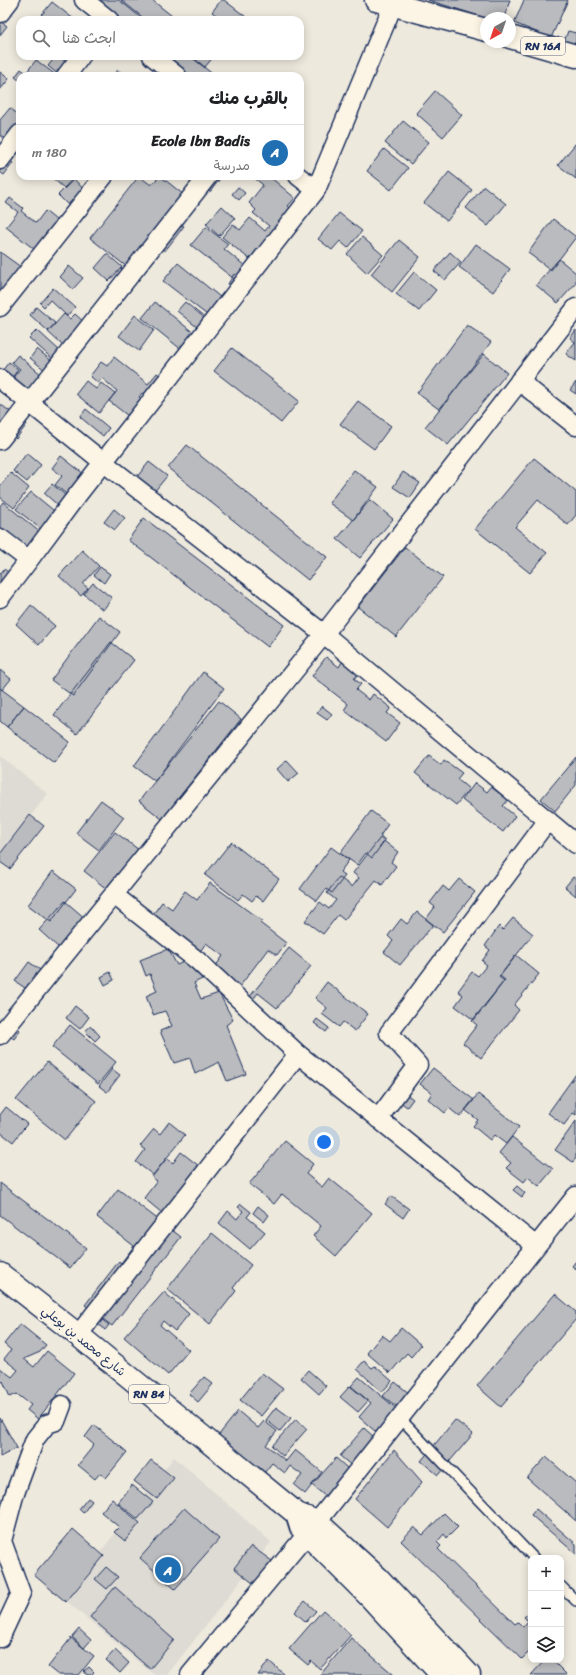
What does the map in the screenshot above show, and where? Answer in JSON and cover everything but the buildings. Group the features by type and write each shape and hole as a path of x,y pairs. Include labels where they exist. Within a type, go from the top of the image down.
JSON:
{"main road":[{"path":"385,2 480,28"},
{"name":"RN 16A","path":"516,39 576,56"},
{"name":"شارع محمد بن بوعلي","path":"0,1274 78,1335 296,1514 302,1527 312,1528"},
{"name":"RN 84","path":"312,1528 372,1599 442,1675"},
{"name":"RN 84","path":"312,1528 378,1578 468,1675"}],"street":[{"path":"0,13 10,0"},
{"path":"84,0 104,16"},
{"path":"0,598 72,502 316,190 385,2"},
{"path":"69,72 78,60"},
{"path":"157,60 172,72"},
{"path":"0,160 16,139"},
{"path":"0,307 101,180"},
{"path":"0,440 205,180"},
{"path":"303,180 316,190"},
{"path":"1,1032 114,895 324,634 576,308"},
{"path":"0,379 103,462 324,634 576,844"},
{"path":"519,381 576,426"},
{"path":"0,538 29,560"},
{"path":"378,1119 418,1065 389,1033 548,820"},
{"path":"114,895 198,960 298,1054 536,1246"},
{"path":"78,1335 298,1054"},
{"path":"190,1675 312,1528 576,1196"},
{"path":"0,1638 21,1593 2,1541 14,1496 35,1440 47,1424 56,1421 62,1405"}],"lane":[{"path":"399,1418 531,1555"},
{"path":"564,1589 576,1601"}],"shaded area":[{"path":"0,756 48,794 0,854"},
{"path":"174,1457 271,1542 167,1675 154,1675 64,1599"}],"place":[{"name":"Ecole Ibn Badis","path":"168,1570"}]}
